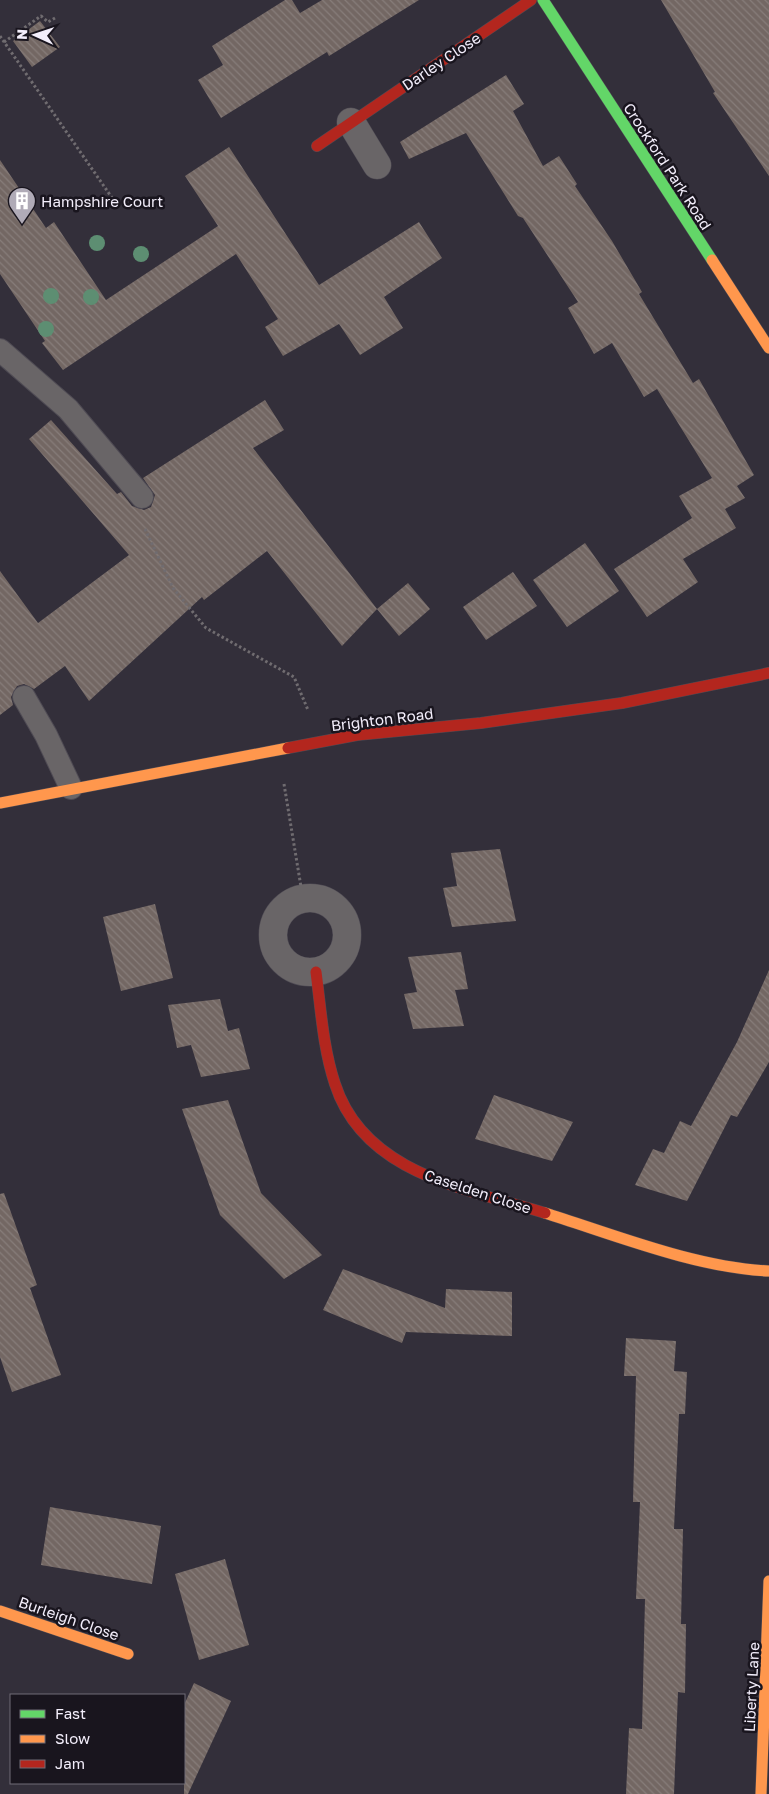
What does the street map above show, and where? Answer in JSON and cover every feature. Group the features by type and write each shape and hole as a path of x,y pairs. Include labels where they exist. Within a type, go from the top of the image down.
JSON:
{"street":[{"name":"Darley Close","path":"317,146 531,0"},
{"name":"Crockford Park Road","path":"543,0 769,348"},
{"path":"351,122 377,165"},
{"name":"Brighton Road","path":"0,803 278,748 357,735 481,723 622,703 769,673"},
{"path":"303,899 326,902 336,908 347,929 347,941 336,961 327,968 316,972 303,972 291,967 281,959 275,948 273,935 275,923 282,912 292,903 303,899"},
{"name":"Caselden Close","path":"316,972 330,1074 351,1121 388,1155 423,1175 670,1252 745,1270 769,1271"},
{"name":"Liberty Lane","path":"761,1794 769,1581"},
{"name":"Burleigh Close","path":"0,1611 128,1654"}],"lane":[{"path":"0,350 68,409 142,497"},
{"path":"24,697 46,734 71,788"}],"path":[{"path":"4,42 41,16 48,22 55,18"},
{"path":"0,36 117,205"},
{"path":"142,497 142,524 173,588 206,628 294,677 320,742"},
{"path":"278,748 303,899"}],"building":[{"path":"285,0 292,0 300,13 322,0 419,0 329,56 327,52 221,118 198,80 223,65 212,46"},
{"path":"661,0 769,0 769,176 713,93 715,92"},
{"path":"40,21 60,47 32,67 13,41"},
{"path":"506,75 524,104 513,111 543,166 559,156 577,184 575,186 612,241 642,292 639,294 693,383 699,379 754,475 737,486 745,498 725,509 736,528 683,559 698,582 647,617 614,569 692,518 679,496 712,478 657,389 644,397 612,343 594,354 568,308 578,302 523,218 518,216 466,133 409,159 400,142"},
{"path":"229,147 319,285 419,222 442,258 384,297 403,328 360,355 339,324 283,356 265,327 278,319 236,254 63,370 42,343 45,341 0,274 0,160 46,228 54,222 106,300 218,226 185,176"},
{"path":"265,400 284,430 253,448 377,609 342,646 267,551 204,600 202,597 89,701 65,666 34,689 24,684 17,686 11,697 13,705 0,715 0,571 38,623 129,555 29,439 51,420 117,494 121,492 132,506 144,510 151,507 155,495 143,478"},
{"path":"585,543 619,591 567,627 533,580"},
{"path":"513,572 537,606 486,640 463,607"},
{"path":"408,583 430,609 399,636 377,609"},
{"path":"500,849 516,921 452,927 443,888 457,886 451,853"},
{"path":"155,904 173,978 121,991 103,917"},
{"path":"461,952 468,989 455,990 464,1026 413,1029 404,994 417,992 408,957"},
{"path":"769,970 769,1062 737,1117 731,1115 687,1201 635,1185 653,1149 664,1153 680,1121 691,1126 737,1042"},
{"path":"220,999 228,1031 239,1028 250,1069 201,1077 191,1045 177,1048 168,1005"},
{"path":"494,1095 573,1122 552,1161 475,1139"},
{"path":"228,1100 261,1193 322,1255 284,1279 220,1215 182,1109"},
{"path":"4,1193 37,1285 30,1288 61,1375 12,1392 0,1357 0,1194"},
{"path":"343,1269 445,1308 446,1289 512,1292 512,1336 406,1332 402,1343 323,1310"},
{"path":"626,1338 676,1341 674,1371 687,1372 685,1414 679,1414 674,1529 683,1529 681,1624 686,1624 685,1693 678,1692 674,1794 626,1794 629,1728 642,1729 645,1599 636,1599 640,1502 633,1502 636,1376 624,1376"},
{"path":"50,1507 161,1526 152,1584 41,1565"},
{"path":"225,1559 249,1645 199,1660 175,1574"},
{"path":"194,1683 231,1701 188,1794 184,1794 185,1703"}],"traffic: fast":[{"path":"543,0 712,260"}],"traffic: slow":[{"path":"712,260 769,348"},
{"path":"0,803 288,748"},
{"path":"545,1213 685,1257 742,1269 769,1271"},
{"path":"761,1794 769,1581"},
{"path":"0,1611 128,1654"}],"traffic: jam":[{"path":"317,146 531,0"},
{"path":"288,748 357,735 481,723 622,703 769,673"},
{"path":"316,972 325,1043 335,1084 349,1114 369,1139 394,1158 422,1173 452,1185 545,1213"}],"place":[{"name":"Hampshire Court","path":"22,225"}]}
